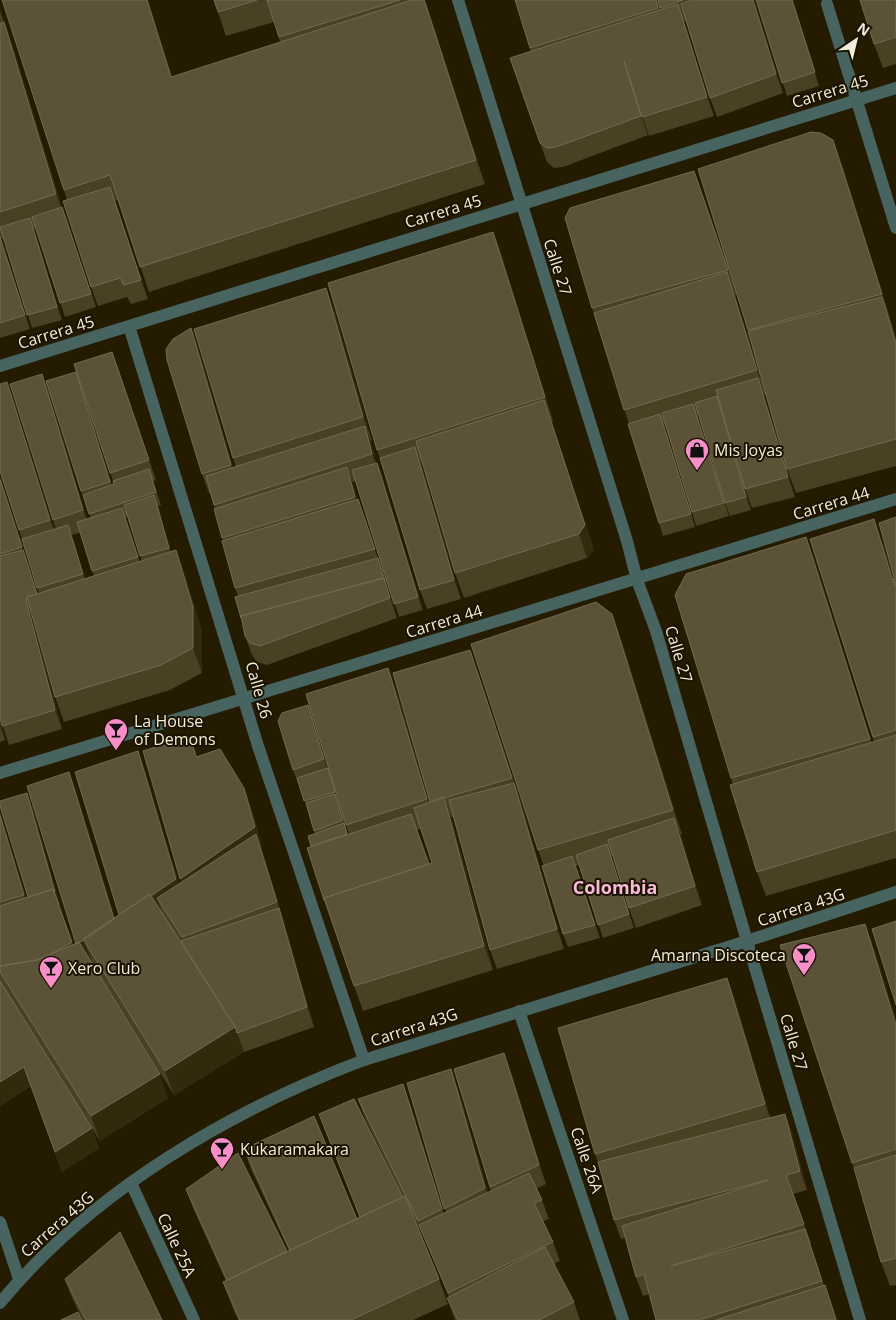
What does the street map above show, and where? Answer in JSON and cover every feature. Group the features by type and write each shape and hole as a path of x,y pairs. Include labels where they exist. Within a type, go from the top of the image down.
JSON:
{"street":[{"name":"Calle 27","path":"458,0 627,541 637,580 656,631 860,1320"},
{"path":"827,4 896,228"},
{"name":"Carrera 45","path":"0,366 896,88"},
{"name":"Calle 26","path":"129,326 258,746 364,1060"},
{"name":"Carrera 44","path":"0,773 896,500"},
{"name":"Carrera 43G","path":"0,1303 19,1279 57,1242 131,1183 195,1142 252,1109 306,1082 364,1060 747,941 896,892"},
{"name":"Calle 26A","path":"519,1011 623,1320"},
{"name":"Calle 25A","path":"131,1183 194,1320"},
{"path":"0,1222 19,1279"}],"building":[{"path":"2,0 147,0 171,77 412,0 424,0 476,160 140,267 110,175 64,190"},
{"path":"214,0 257,0 218,12"},
{"path":"267,0 400,0 279,37"},
{"path":"515,0 656,0 658,8 530,48"},
{"path":"658,0 683,0 660,8"},
{"path":"692,0 753,0 776,74 710,98 681,4"},
{"path":"756,0 792,0 815,72 782,83"},
{"path":"860,0 896,0 896,37 874,44"},
{"path":"678,4 707,97 642,117 624,61 641,116 556,147 547,148 540,143 510,58"},
{"path":"4,22 56,194 0,212 0,24"},
{"path":"811,132 821,133 833,140 882,294 748,330 698,169"},
{"path":"694,171 728,270 592,308 565,218 570,208"},
{"path":"110,187 141,280 124,285 120,278 91,287 63,201"},
{"path":"62,207 91,294 60,303 32,217"},
{"path":"30,218 57,307 27,315 0,227"},
{"path":"493,232 545,397 377,450 328,283"},
{"path":"0,237 25,315 0,323"},
{"path":"727,272 757,370 624,410 594,313"},
{"path":"326,288 363,417 233,458 194,329"},
{"path":"882,297 896,343 896,439 787,469 748,331"},
{"path":"191,328 231,465 202,474 167,360 166,349 173,339"},
{"path":"112,352 149,460 110,473 74,364"},
{"path":"76,372 110,482 81,491 46,381"},
{"path":"42,374 83,510 53,520 10,384"},
{"path":"758,378 788,477 745,489 716,390"},
{"path":"7,382 50,520 19,530 0,471 0,384"},
{"path":"717,396 746,497 725,503 695,403"},
{"path":"544,400 585,525 579,534 455,573 416,441"},
{"name":"Mis Joyas","path":"693,404 724,503 692,512 662,413"},
{"name":"Mis Joyas","path":"660,414 691,514 659,523 628,424"},
{"path":"365,426 372,454 214,505 206,476"},
{"path":"415,447 454,580 420,590 380,458"},
{"path":"377,463 418,597 394,604 352,470"},
{"path":"347,467 355,497 222,538 214,509"},
{"path":"149,469 156,492 89,514 83,495 114,484 113,481"},
{"path":"0,479 22,547 0,554"},
{"path":"154,495 169,548 140,556 124,505"},
{"path":"358,499 375,549 235,588 222,541"},
{"path":"122,508 138,557 92,571 77,522"},
{"path":"896,517 896,576 894,577 879,523"},
{"path":"874,519 896,591 896,730 873,737 810,539"},
{"path":"68,525 83,574 37,588 22,539"},
{"path":"806,537 870,739 731,778 675,595 686,574"},
{"path":"23,550 37,594 27,597 26,600 55,710 2,726 0,718 0,556"},
{"path":"176,550 193,607 193,648 161,665 55,697 27,597"},
{"path":"378,558 385,581 384,578 241,616 241,618 235,597"},
{"path":"384,578 390,598 260,646 250,643 245,636 241,616"},
{"path":"596,602 612,614 673,810 538,850 471,644"},
{"path":"470,650 512,778 430,802 393,673"},
{"path":"388,668 427,799 346,825 306,694"},
{"path":"308,705 324,759 293,770 278,721 282,713"},
{"path":"896,735 896,830 757,872 730,785"},
{"path":"190,736 196,757 220,749 244,788 255,827 180,879 143,751"},
{"path":"138,751 176,879 119,915 75,772"},
{"path":"328,768 335,792 304,801 297,778"},
{"path":"69,772 114,919 76,944 27,786"},
{"path":"514,783 557,929 490,950 449,800"},
{"path":"27,793 55,892 53,889 28,897 0,806 0,801"},
{"path":"335,794 343,820 314,831 306,803"},
{"path":"444,797 484,946 354,986 324,898 432,863 414,808"},
{"path":"411,814 429,864 324,898 324,900 307,848"},
{"path":"0,815 24,895 0,902"},
{"path":"674,818 695,886 629,908 608,840"},
{"path":"344,823 347,834 311,846 308,836"},
{"path":"256,834 277,902 182,937 157,898"},
{"path":"607,844 629,914 598,925 576,855"},
{"path":"572,856 595,925 563,934 542,866"},
{"path":"53,889 72,942 37,960 0,966 0,906"},
{"path":"150,894 235,1027 165,1071 83,939"},
{"path":"279,908 307,1007 237,1033 181,941"},
{"path":"896,921 896,1005 872,929"},
{"path":"865,924 896,1025 896,1149 852,1163 780,945"},
{"path":"79,942 160,1074 91,1116 0,972 0,966 37,960"},
{"path":"727,978 765,1104 595,1154 558,1028"},
{"path":"0,981 92,1128 55,1152 24,1067 0,1082"},
{"path":"504,1053 539,1165 490,1187 454,1069"},
{"path":"451,1069 485,1188 444,1209 407,1083"},
{"path":"403,1084 442,1209 418,1221 358,1099"},
{"path":"354,1099 403,1197 360,1217 319,1114"},
{"path":"785,1114 800,1171 786,1175 804,1224 671,1266 805,1229 822,1281 699,1320 656,1320 644,1274 636,1277 622,1226 768,1180 614,1220 598,1162"},
{"path":"314,1116 357,1219 290,1250 244,1149"},
{"path":"238,1153 287,1251 227,1280 186,1189"},
{"path":"896,1155 896,1258 881,1262 854,1168"},
{"path":"529,1173 542,1200 534,1203 553,1242 448,1293 419,1225"},
{"path":"405,1196 439,1279 351,1320 240,1320 223,1282"},
{"path":"120,1232 162,1320 86,1320 65,1279"},
{"path":"545,1247 574,1302 539,1320 458,1320 447,1298"},
{"path":"825,1285 836,1320 716,1320"},
{"path":"78,1312 82,1320 61,1320"}],"place":[{"name":"Mis Joyas","path":"697,471"},
{"name":"La House of Demons","path":"116,751"},
{"name":"Amarna Discoteca","path":"804,976"},
{"name":"Xero Club","path":"51,989"},
{"name":"Kukaramakara","path":"222,1170"}],"district":[{"name":"Colombia","path":"615,888"}]}
